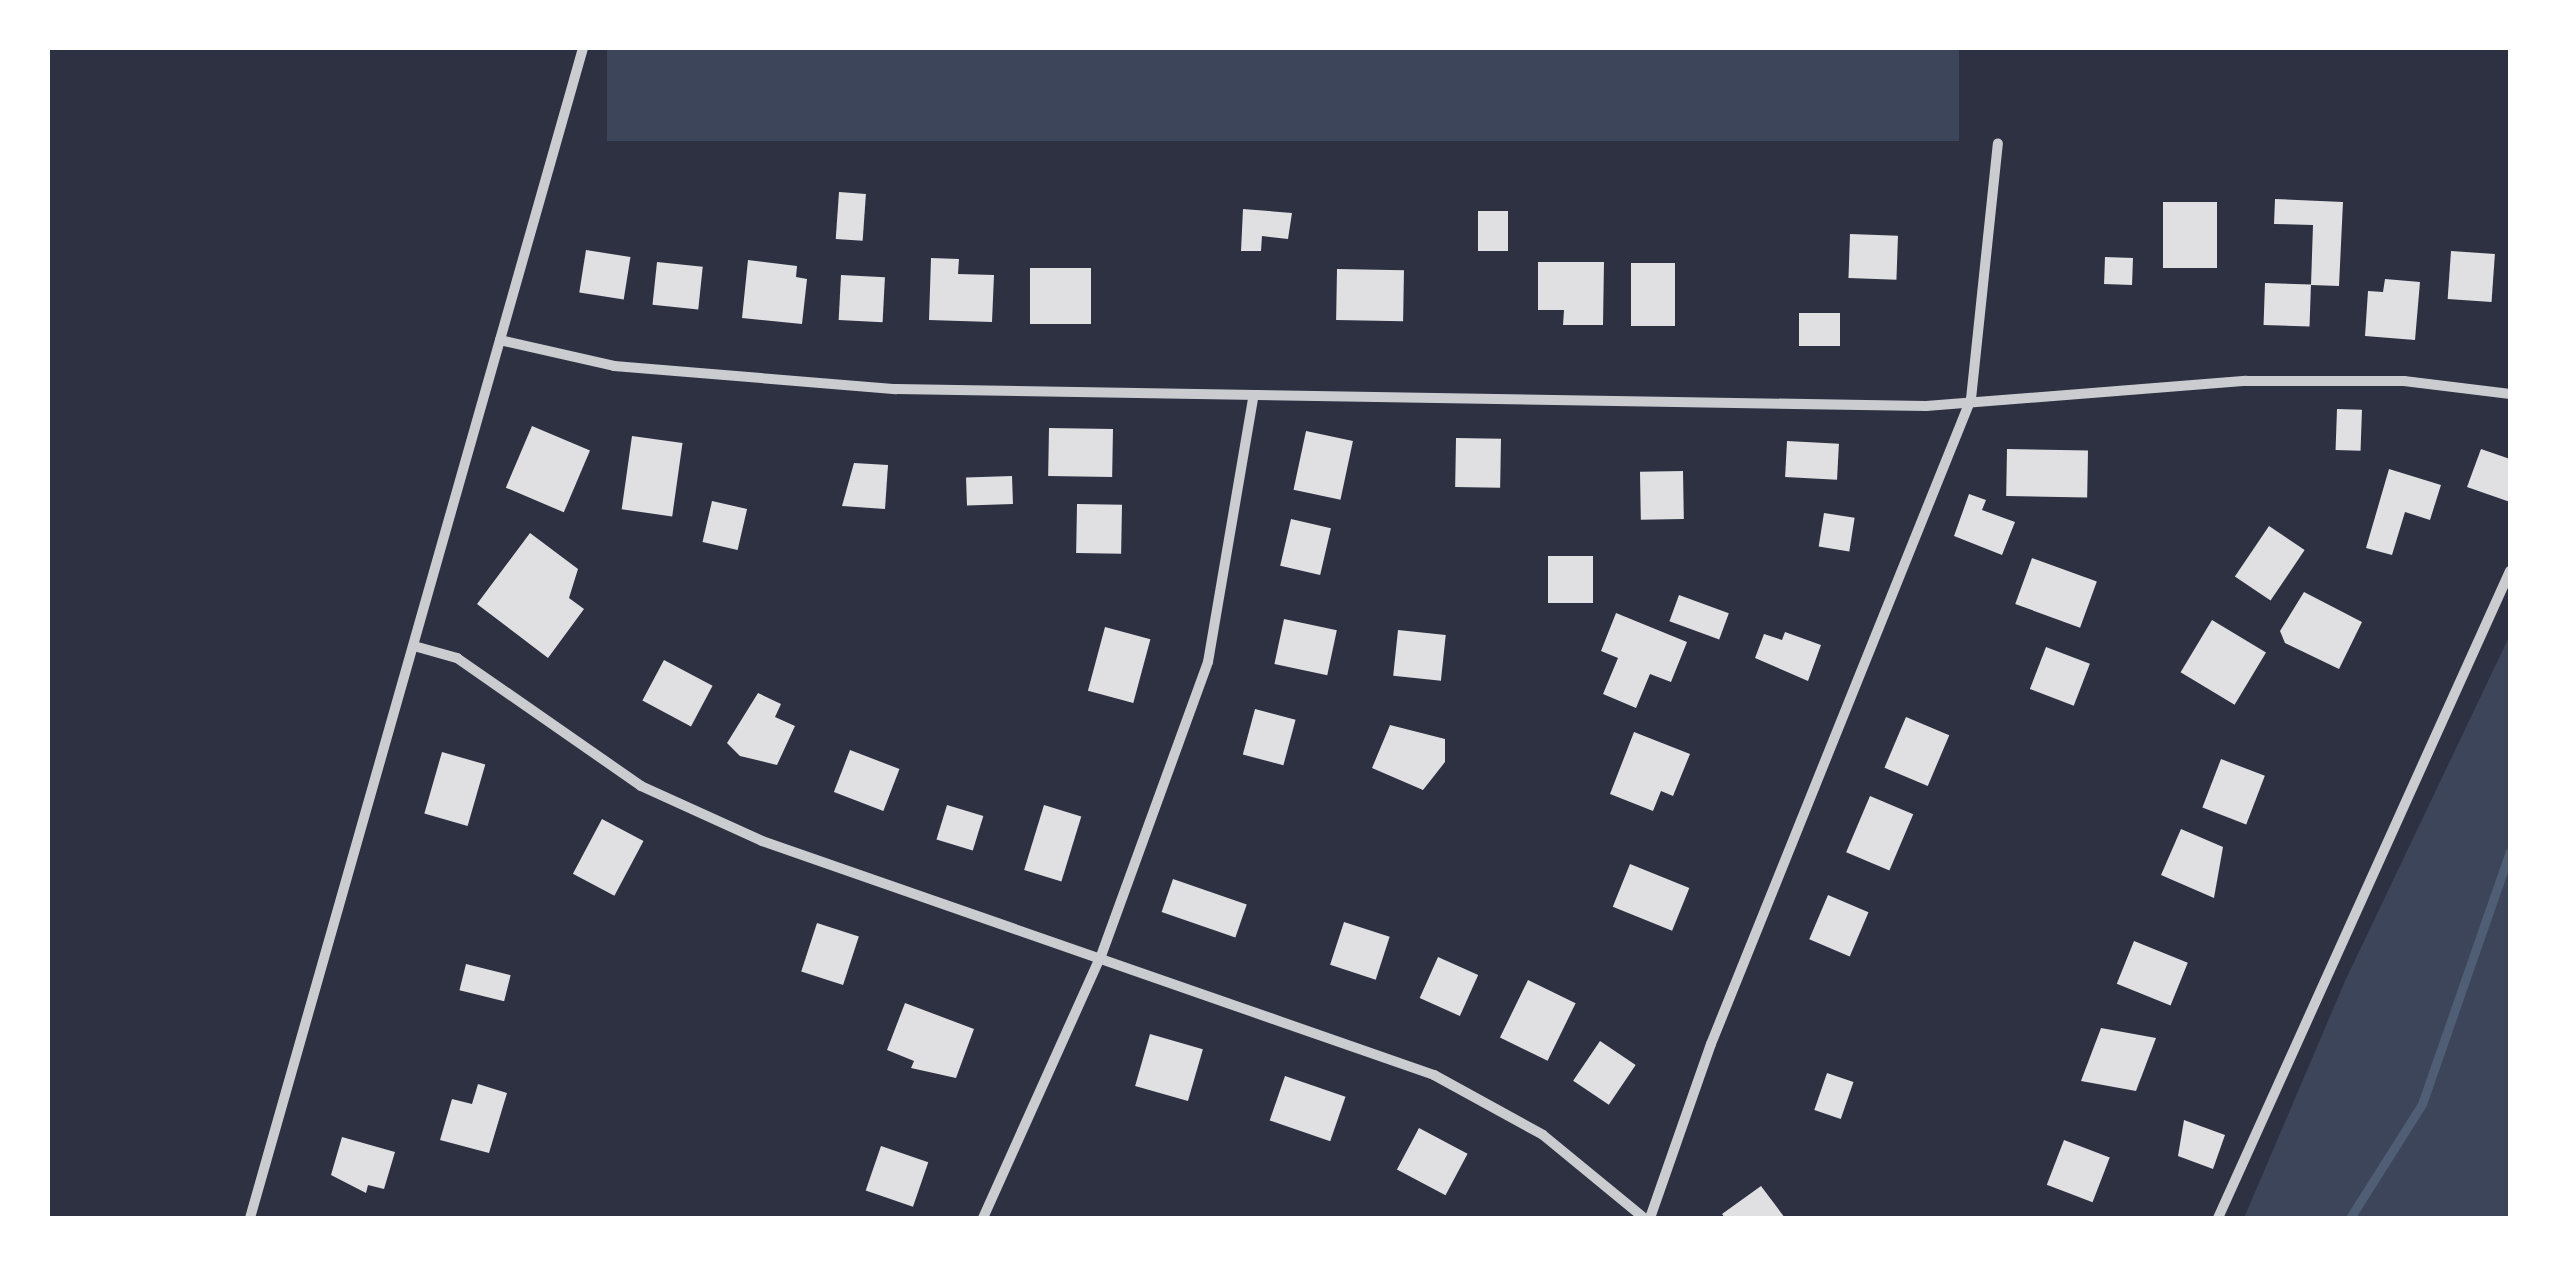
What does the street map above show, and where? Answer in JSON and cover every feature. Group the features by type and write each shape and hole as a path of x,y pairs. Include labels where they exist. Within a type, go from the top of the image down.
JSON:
{"street":[{"path":"250,1218 583,48"},
{"path":"414,646 457,658 642,786 762,841 1434,1074 1543,1134 1647,1218 1711,1044 1971,399 1998,142"},
{"path":"500,340 712,377 1253,398 1926,406 1971,399 2246,382 2420,382 2510,394"},
{"path":"983,1218 1101,956 1208,662 1253,398"},
{"path":"2218,1218 2510,571"}],"shaded area":[{"path":"607,48 1959,48 1959,141 607,141"},
{"path":"2510,635 2510,1218 2244,1218 2345,981"}],"building":[{"path":"839,192 866,194 863,241 836,239"},
{"path":"2275,199 2343,202 2339,286 2311,285 2313,225 2274,224"},
{"path":"2163,202 2217,202 2217,268 2163,268"},
{"path":"1243,209 1292,213 1288,239 1262,236 1261,251 1241,251"},
{"path":"1478,211 1508,211 1508,251 1478,251"},
{"path":"1850,234 1898,236 1896,280 1848,278"},
{"path":"586,250 630,257 624,300 579,292"},
{"path":"2451,251 2495,254 2492,302 2448,299"},
{"path":"2105,257 2133,258 2132,285 2104,284"},
{"path":"931,258 959,259 958,274 994,275 992,322 929,320"},
{"path":"748,260 797,266 796,277 807,279 802,324 742,318"},
{"path":"657,262 703,267 698,310 653,305"},
{"path":"1538,262 1604,262 1603,325 1563,325 1564,310 1538,310"},
{"path":"1631,263 1675,263 1675,326 1631,326"},
{"path":"1030,268 1091,268 1091,324 1030,324"},
{"path":"1337,269 1404,270 1403,321 1336,320"},
{"path":"841,275 885,277 883,322 839,320"},
{"path":"2385,279 2420,282 2415,340 2365,336 2368,291 2383,292"},
{"path":"2265,283 2311,285 2310,327 2264,325"},
{"path":"1799,313 1840,313 1840,346 1799,346"},
{"path":"2337,409 2362,410 2361,451 2336,450"},
{"path":"532,426 590,451 564,512 506,488"},
{"path":"1049,428 1113,429 1112,477 1048,476"},
{"path":"1306,431 1353,441 1340,500 1294,490"},
{"path":"632,436 683,443 672,516 622,509"},
{"path":"1456,438 1501,439 1500,488 1455,487"},
{"path":"1787,441 1839,444 1837,480 1785,477"},
{"path":"2007,449 2088,450 2087,497 2006,496"},
{"path":"2481,449 2510,459 2510,502 2467,487"},
{"path":"854,463 888,465 885,509 842,506"},
{"path":"2389,469 2441,485 2430,520 2405,512 2392,555 2366,548"},
{"path":"1683,471 1684,519 1641,520 1640,472"},
{"path":"1012,476 1013,504 967,506 966,478"},
{"path":"1969,494 1986,500 1982,510 2015,522 2002,555 1954,536"},
{"path":"712,501 747,509 738,550 703,542"},
{"path":"1077,504 1122,505 1121,554 1076,553"},
{"path":"1824,513 1855,518 1849,551 1819,547"},
{"path":"1291,519 1331,528 1320,575 1280,566"},
{"path":"2269,526 2305,550 2271,601 2235,577"},
{"path":"530,533 578,569 569,598 584,609 548,658 477,604"},
{"path":"1548,556 1593,556 1593,603 1548,603"},
{"path":"2032,558 2097,582 2080,628 2015,604"},
{"path":"2304,592 2362,622 2339,669 2285,643 2280,631"},
{"path":"1679,595 1729,613 1719,639 1669,621"},
{"path":"1616,613 1687,642 1671,682 1650,674 1636,708 1603,694 1618,658 1601,651"},
{"path":"1284,619 1337,630 1327,675 1274,664"},
{"path":"2212,620 2266,652 2235,705 2181,672"},
{"path":"1105,627 1150,639 1133,703 1088,691"},
{"path":"1398,630 1446,635 1441,681 1393,676"},
{"path":"1785,632 1821,645 1808,681 1755,658 1764,634 1782,640"},
{"path":"2046,647 2090,664 2074,706 2030,689"},
{"path":"664,660 713,686 691,726 642,701"},
{"path":"758,693 781,704 775,717 795,726 777,765 740,756 727,743"},
{"path":"1255,709 1296,720 1283,765 1243,754"},
{"path":"1906,717 1949,735 1928,786 1885,768"},
{"path":"1390,725 1445,739 1445,762 1423,790 1372,768"},
{"path":"1634,732 1690,754 1673,796 1661,791 1653,811 1610,794"},
{"path":"850,750 899,769 883,811 834,792"},
{"path":"442,752 485,764 468,826 424,814"},
{"path":"2221,759 2265,776 2246,824 2202,808"},
{"path":"1870,796 1913,814 1889,871 1846,852"},
{"path":"947,805 983,816 973,851 936,839"},
{"path":"1044,805 1081,816 1061,881 1024,870"},
{"path":"602,819 643,841 614,896 573,874"},
{"path":"2181,829 2223,847 2214,898 2161,875"},
{"path":"1630,864 1689,888 1672,931 1613,907"},
{"path":"1173,879 1247,904 1235,937 1162,912"},
{"path":"1828,895 1869,912 1850,956 1809,939"},
{"path":"1344,922 1390,937 1376,980 1330,965"},
{"path":"817,923 859,937 843,985 801,972"},
{"path":"2134,941 2188,963 2171,1005 2117,984"},
{"path":"1438,957 1478,975 1460,1016 1420,998"},
{"path":"466,964 511,975 504,1001 459,990"},
{"path":"1528,980 1576,1003 1548,1061 1500,1038"},
{"path":"905,1003 974,1029 956,1078 911,1068 914,1061 887,1050"},
{"path":"2101,1028 2156,1038 2136,1091 2081,1081"},
{"path":"1150,1034 1203,1049 1188,1101 1135,1086"},
{"path":"1600,1041 1636,1065 1609,1105 1573,1081"},
{"path":"1827,1073 1853,1082 1841,1119 1814,1110"},
{"path":"1285,1076 1346,1097 1330,1141 1270,1120"},
{"path":"478,1084 507,1093 489,1153 440,1140 452,1099 472,1104"},
{"path":"2184,1120 2225,1135 2213,1169 2178,1156"},
{"path":"1419,1128 1468,1154 1445,1195 1397,1169"},
{"path":"342,1137 395,1152 384,1189 368,1185 366,1193 331,1175"},
{"path":"2064,1140 2110,1158 2093,1202 2047,1185"},
{"path":"881,1146 928,1162 913,1207 866,1190"},
{"path":"1761,1186 1785,1218 1725,1218 1722,1214"}],"waterway":[{"path":"2350,1218 2422,1104 2510,852"}]}
